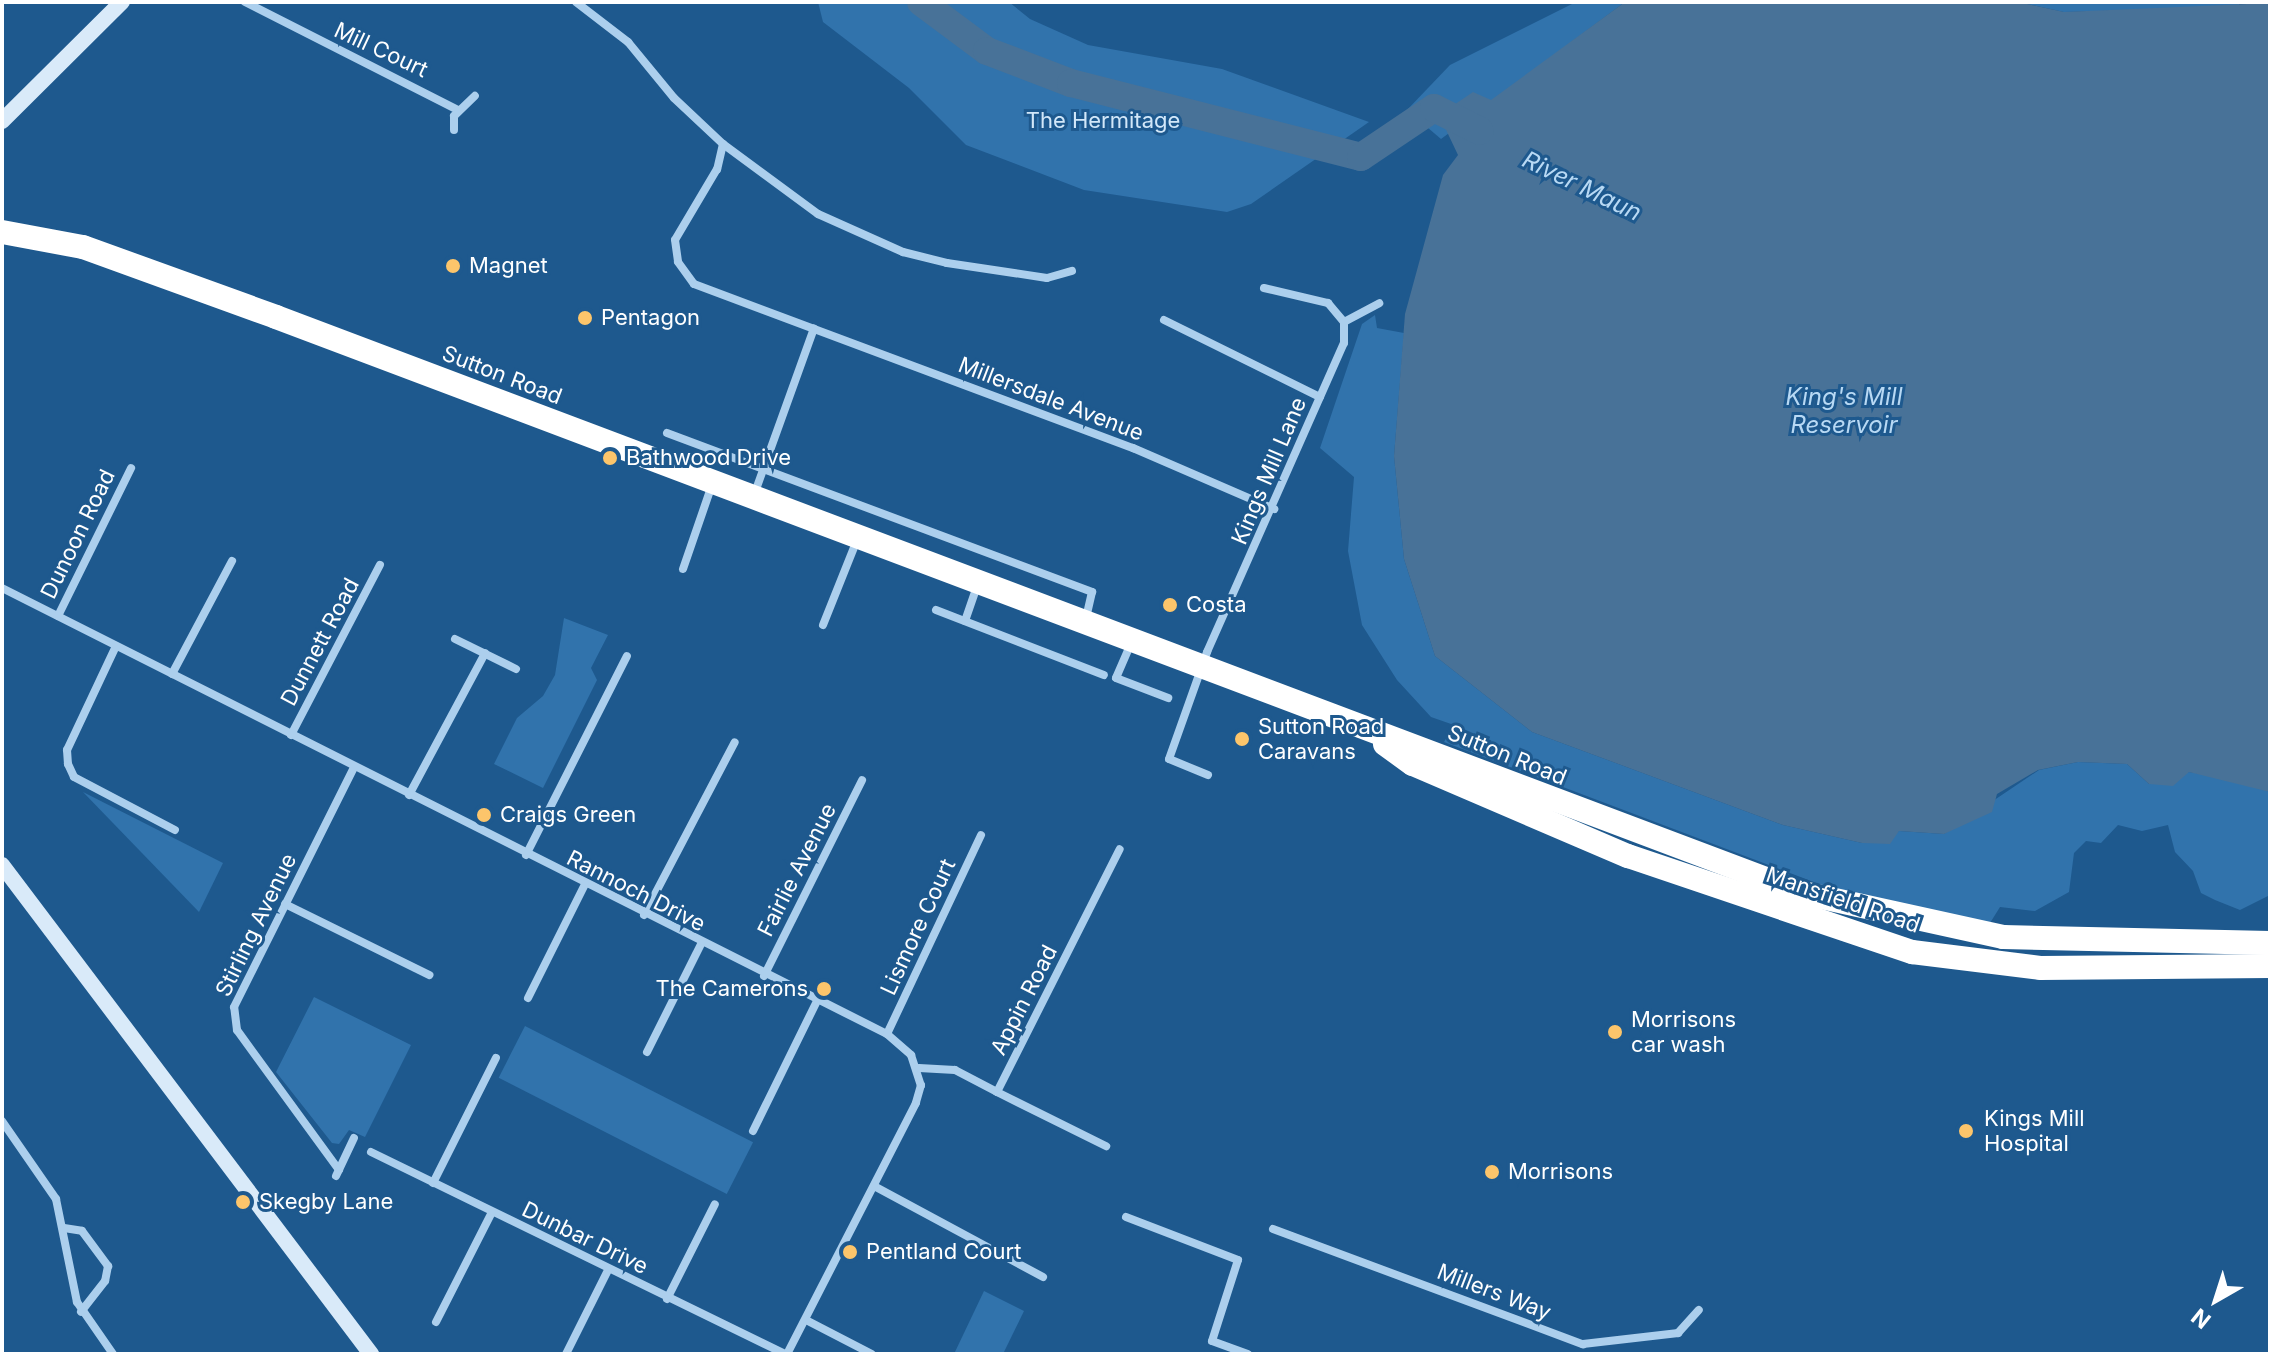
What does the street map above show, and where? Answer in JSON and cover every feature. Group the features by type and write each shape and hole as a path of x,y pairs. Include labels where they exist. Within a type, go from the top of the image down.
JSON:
{"highway":[{"name":"Sutton Road","path":"2,232 83,247 1085,623 1374,736 1419,747 1619,828"},
{"name":"Sutton Road","path":"1374,736 1413,764 1600,844"},
{"name":"Mansfield Road","path":"1619,828 1803,893 1970,934 2270,943"},
{"name":"Mansfield Road","path":"1600,844 1854,936 1969,963 2270,966"}],"main road":[{"path":"2,121 122,2"},
{"path":"2,865 371,1354"}],"street":[{"path":"576,2 628,42 674,98 785,195 903,252 1001,273 1047,278 1072,271"},
{"name":"Mill Court","path":"249,3 458,110"},
{"path":"454,130 458,110 475,96"},
{"name":"Millersdale Avenue","path":"723,144 704,194 682,221 678,262 694,284 1133,448 1274,509"},
{"path":"1264,288 1328,303 1344,322 1379,303"},
{"path":"1164,320 1320,397"},
{"name":"Kings Mill Lane","path":"1208,775 1169,759 1201,667 1274,509 1344,343 1344,322"},
{"path":"753,499 814,328"},
{"path":"667,433 1092,592 1085,623"},
{"name":"Dunoon Road","path":"58,616 131,468"},
{"path":"683,569 712,485"},
{"path":"823,625 857,538"},
{"path":"172,674 232,561"},
{"name":"Dunnett Road","path":"291,735 380,565"},
{"path":"965,621 978,584"},
{"name":"Rannoch Drive","path":"2,588 816,1003 887,1034 919,1068"},
{"path":"936,610 1104,675"},
{"path":"455,639 516,669"},
{"path":"1132,641 1116,678 1168,698"},
{"path":"116,646 67,750 68,764 74,777 175,830"},
{"path":"409,795 485,653"},
{"path":"526,855 627,656"},
{"path":"644,915 735,742"},
{"name":"Stirling Avenue","path":"354,767 234,1007 234,1019 338,1173 354,1138"},
{"name":"Fairlie Avenue","path":"764,976 862,780"},
{"name":"Lismore Court","path":"887,1034 981,835"},
{"name":"Appin Road","path":"997,1092 1120,849"},
{"path":"528,998 585,884"},
{"path":"285,904 429,975"},
{"path":"647,1052 701,944"},
{"path":"753,1131 816,1003"},
{"path":"433,1183 496,1058"},
{"path":"786,1354 916,1103 919,1068 955,1070 1106,1146"},
{"path":"2,1121 42,1174 64,1228 81,1312 113,1354"},
{"name":"Dunbar Drive","path":"371,1152 667,1299 786,1354"},
{"path":"874,1186 1043,1277"},
{"path":"667,1299 715,1204"},
{"path":"436,1322 492,1212"},
{"path":"1126,1217 1238,1260 1212,1341 1248,1354"},
{"path":"64,1228 82,1231 108,1266 105,1281 81,1312"},
{"name":"Millers Way","path":"1273,1229 1583,1344 1678,1333 1699,1310"},
{"path":"566,1354 608,1270"},
{"path":"806,1320 872,1354"},
{"path":"1595,1343 1596,1354"}],"green space":[{"name":"The Hermitage","path":"818,2 1009,2 1030,19 1088,45 1222,69 1369,122 1251,204 1227,212 1084,190 966,145 909,88 823,22"},
{"path":"1576,2 1625,2 1441,139 1407,110 1450,65"},
{"path":"2018,2 2239,2 2239,7 2064,12"},
{"path":"1375,315 1377,328 1404,333 1394,456 1404,559 1435,656 1532,732 1783,825 1862,843 1899,831 1944,834 2039,770 2078,762 2127,764 2149,784 2189,772 2235,779 2270,792 2270,895 2240,910 2215,900 2201,893 2193,871 2175,852 2168,825 2142,831 2118,825 2101,843 2086,841 2074,853 2069,892 2035,911 2000,907 1990,923 1848,895 1444,742 1454,725 1431,717 1397,680 1362,625 1348,551 1354,477 1320,448 1362,324"},
{"path":"564,618 608,635 591,668 597,680 543,788 494,764 517,718 543,696 555,675"},
{"path":"83,792 223,863 199,912"},
{"path":"314,997 411,1045 365,1137 349,1130 339,1144 332,1143 276,1072"},
{"path":"525,1026 753,1142 727,1194 499,1078"},
{"path":"984,1291 1024,1311 1003,1354 954,1354"}],"water":[{"name":"King's Mill Reservoir","path":"1625,2 2018,2 2064,12 2270,3 2270,792 2189,772 2173,786 2149,784 2127,764 2078,762 2038,770 1997,794 1992,812 1944,834 1899,831 1890,844 1862,843 1783,825 1532,732 1435,656 1404,559 1394,456 1405,314 1443,175 1458,155 1439,115 1473,92 1491,100"}],"waterway":[{"name":"River Maun","path":"921,2 987,51 1071,83 1361,157 1434,108 1480,131"}],"place":[{"name":"Magnet","path":"453,266"},
{"name":"Pentagon","path":"585,318"},
{"name":"Bathwood Drive","path":"610,458"},
{"name":"Costa","path":"1170,605"},
{"name":"Sutton Road Caravans","path":"1242,739"},
{"name":"Craigs Green","path":"484,815"},
{"name":"The Camerons","path":"824,989"},
{"name":"Morrisons car wash","path":"1615,1032"},
{"name":"Kings Mill Hospital","path":"1966,1131"},
{"name":"Morrisons","path":"1492,1172"},
{"name":"Skegby Lane","path":"243,1202"},
{"name":"Pentland Court","path":"850,1252"}]}
